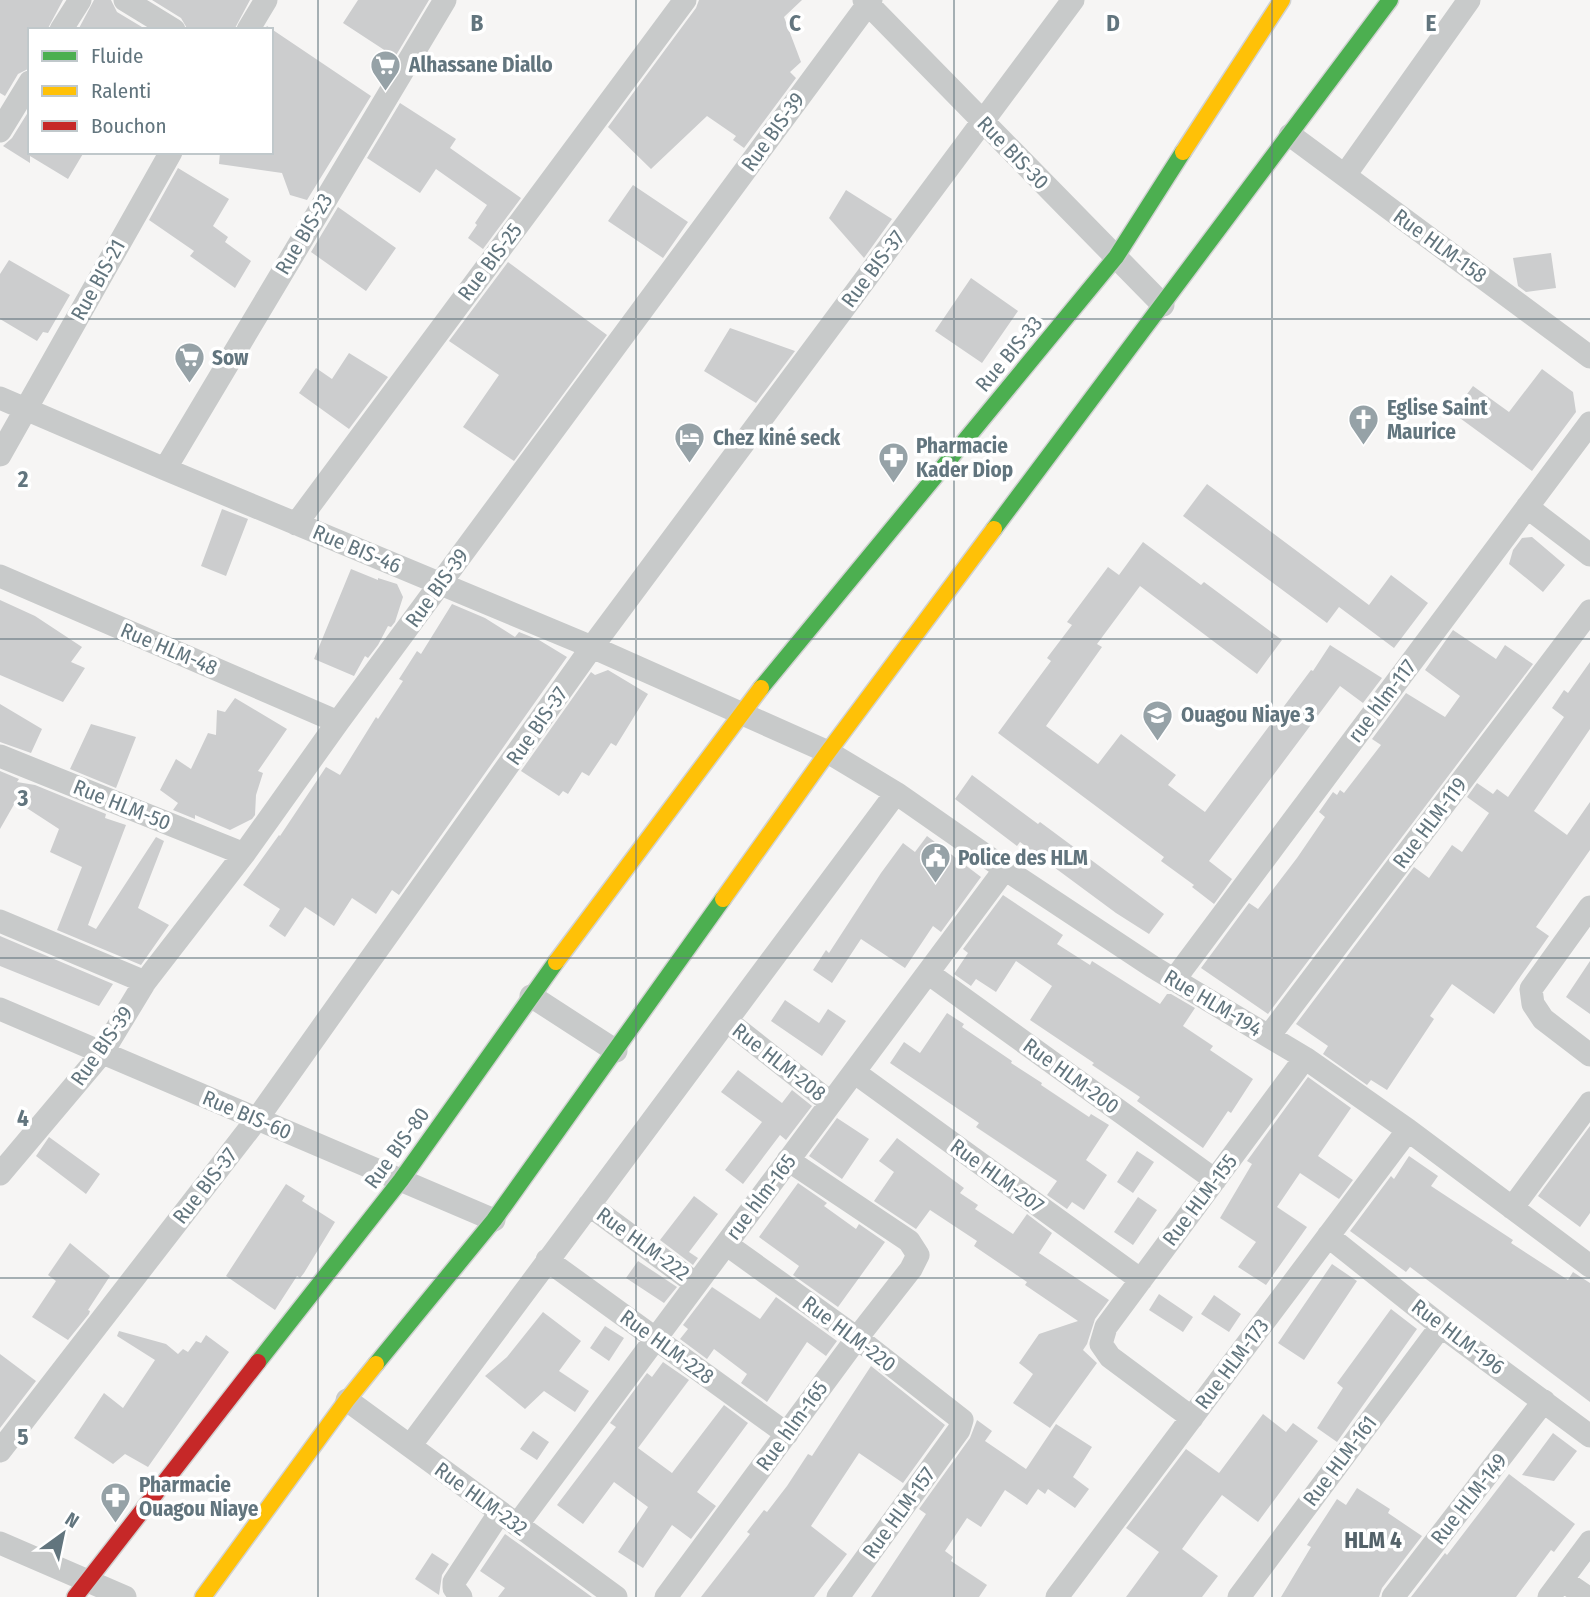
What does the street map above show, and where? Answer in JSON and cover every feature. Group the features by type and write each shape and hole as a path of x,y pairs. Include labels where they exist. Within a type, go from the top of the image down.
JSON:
{"street":[{"path":"62,28 80,0"},
{"path":"125,0 171,28"},
{"path":"249,28 266,0"},
{"name":"Rue BIS-23","path":"165,469 445,0"},
{"name":"Rue BIS-25","path":"296,524 685,0"},
{"name":"Rue BIS-37","path":"0,1451 257,1119 592,647 1073,0"},
{"name":"Rue BIS-33","path":"739,714 1116,257 1282,0"},
{"path":"203,1597 347,1400 495,1220 828,752 1390,0"},
{"path":"1345,176 1469,0"},
{"name":"Rue BIS-30","path":"868,1 1163,305"},
{"name":"Rue BIS-39","path":"0,1174 102,1053 145,982 244,854 868,1"},
{"path":"0,131 28,85"},
{"name":"Rue HLM-158","path":"1290,135 1590,357"},
{"name":"Rue BIS-21","path":"0,456 170,154"},
{"name":"Rue BIS-46","path":"0,398 592,647 828,752"},
{"name":"rue hlm-117","path":"1174,980 1590,423"},
{"path":"1527,507 1590,555"},
{"name":"Rue HLM-48","path":"0,576 338,722"},
{"name":"Rue HLM-119","path":"1269,1036 1590,611"},
{"name":"Rue BIS-80","path":"81,1589 401,1181 531,996 739,714"},
{"name":"Rue HLM-194","path":"828,752 896,793 1005,869 1174,980 1305,1058 1408,1130 1590,1266"},
{"name":"Rue HLM-50","path":"0,756 244,854"},
{"path":"410,1446 896,793"},
{"name":"rue hlm-165","path":"461,1597 454,1588 454,1581 656,1338 1005,869"},
{"path":"1590,907 1531,989 1533,1004 1543,1019 1590,1055"},
{"path":"0,921 145,982"},
{"name":"Rue HLM-200","path":"928,973 1215,1180"},
{"path":"531,996 616,1051"},
{"name":"Rue BIS-60","path":"0,1009 495,1220"},
{"name":"Rue HLM-208","path":"727,1021 831,1103"},
{"name":"Rue HLM-155","path":"1192,1418 1110,1357 1101,1344 1106,1327 1305,1058"},
{"name":"Rue HLM-207","path":"854,1072 1140,1280"},
{"path":"1512,1208 1590,1103"},
{"name":"Rue HLM-173","path":"1057,1597 1408,1130"},
{"name":"Rue hlm-165","path":"666,1597 911,1269 918,1255 909,1241 789,1160"},
{"name":"Rue HLM-222","path":"589,1205 696,1284"},
{"name":"Rue HLM-196","path":"1328,1236 1441,1326 1590,1436"},
{"name":"Rue HLM-220","path":"726,1244 961,1417 959,1430"},
{"name":"Rue HLM-228","path":"548,1260 787,1434"},
{"name":"Rue HLM-161","path":"1239,1597 1441,1326"},
{"name":"Rue HLM-232","path":"347,1400 616,1597"},
{"name":"Rue HLM-149","path":"1393,1597 1544,1401"},
{"name":"Rue HLM-157","path":"838,1597 959,1430"},
{"path":"1587,1597 1555,1588 1590,1542"},
{"path":"0,1543 81,1589 125,1597"}],"building":[{"path":"0,0 63,0 48,28 28,28 28,69 18,74 5,96 0,93"},
{"path":"94,0 111,0 117,12 144,28 79,28"},
{"path":"152,0 250,0 235,28 187,28 181,18"},
{"path":"358,0 429,0 395,57 343,23"},
{"path":"699,0 802,0 784,17 801,62 790,72 796,78 744,148 733,140 736,136 707,116 651,169 608,127 696,8"},
{"path":"273,30 371,96 307,200 290,195 282,173 219,164 220,154 273,154"},
{"path":"400,103 456,139 450,148 521,198 483,249 468,238 487,205 436,169 420,193 367,158"},
{"path":"28,112 28,154 83,154 68,179 30,156 30,163 3,146 12,138"},
{"path":"178,168 229,199 213,226 228,237 225,242 251,261 235,288 190,256 194,251 149,220"},
{"path":"633,185 688,222 663,258 608,221"},
{"path":"846,190 892,219 864,258 829,218"},
{"path":"338,207 396,248 366,291 311,252"},
{"path":"1551,253 1556,288 1526,292 1518,286 1513,258"},
{"path":"9,260 70,295 48,333 43,332 37,341 0,319 0,274"},
{"path":"508,262 607,335 514,461 463,427 499,375 449,341"},
{"path":"971,278 1018,311 982,363 935,331"},
{"path":"730,328 795,351 756,403 704,371"},
{"path":"349,353 388,377 349,429 299,393 316,368 332,379"},
{"path":"1542,369 1573,392 1576,412 1532,471 1453,413 1473,386 1509,412"},
{"path":"1207,484 1369,605 1391,575 1428,603 1394,648 1339,607 1327,623 1183,516"},
{"path":"222,509 248,519 226,576 201,566"},
{"path":"1532,537 1565,565 1543,592 1509,564 1513,550 1522,538"},
{"path":"1143,542 1201,585 1204,582 1282,640 1257,674 1140,586 1097,644 1102,647 1046,726 1098,764 1121,734 1176,775 1168,785 1205,812 1330,645 1382,678 1363,703 1340,686 1209,861 1232,879 1214,904 1192,887 1194,885 1161,861 1164,857 998,733 1051,661 1047,658 1072,625 1067,622 1108,567 1119,575"},
{"path":"351,569 397,584 403,597 395,622 391,627 388,626 368,658 365,656 354,676 314,659"},
{"path":"0,600 35,616 82,647 71,662 85,668 63,702 0,675"},
{"path":"452,604 485,618 515,637 519,632 539,640 567,657 399,895 392,890 376,914 352,898 334,926 305,907 285,937 269,926 280,909 243,885 326,767 340,775 376,717 378,719 403,681 399,679 417,651 421,654"},
{"path":"1453,630 1496,659 1505,645 1533,664 1268,1014 1201,968 1249,903 1258,909 1297,858 1325,817 1319,812 1333,792 1337,795 1340,790 1344,793 1381,745 1372,739 1406,693 1445,717 1460,696 1425,670"},
{"path":"1590,662 1590,729 1534,811 1567,835 1590,802 1590,850 1536,927 1549,936 1494,1014 1452,984 1430,1016 1434,1019 1387,1090 1371,1080 1367,1085 1323,1054 1328,1046 1296,1024 1414,867 1429,878 1452,845 1462,852 1489,813 1467,797 1477,783 1493,794 1497,789 1508,797 1564,717 1552,708 1564,690 1568,693"},
{"path":"608,670 648,694 616,746 611,743 589,776 582,772 568,794 563,791 559,796 521,771 591,672 595,675"},
{"path":"235,698 287,729 258,771 263,773 256,795 255,815 230,830 195,815 195,819 173,810 178,803 160,790 176,759 191,769 208,733 216,735 217,710 225,712"},
{"path":"0,704 42,729 31,753 0,742"},
{"path":"91,724 136,737 116,788 70,769"},
{"path":"0,771 19,779 17,782 35,785 126,825 88,925 96,929 156,837 164,841 138,908 169,925 141,965 57,930 82,867 50,852 59,829 16,801 0,829"},
{"path":"972,775 1164,914 1149,934 1020,842 1017,846 955,799"},
{"path":"927,836 981,877 941,932 933,926 905,968 861,939 832,983 813,970 826,950 829,953 903,843 915,852"},
{"path":"1003,895 1063,935 1057,944 1090,965 1092,961 1160,1004 1167,994 1171,994 1195,1008 1183,1026 1213,1046 1210,1050 1253,1079 1231,1113 1228,1111 1203,1148 1137,1101 1140,1097 1030,1020 1052,986 1016,961 996,992 976,979 971,986 954,974 968,953 963,949"},
{"path":"0,936 113,984 99,1006 0,966"},
{"path":"1590,961 1590,1014 1566,997"},
{"path":"785,1000 819,1023 828,1009 846,1021 822,1056 771,1021"},
{"path":"947,1013 964,1024 962,1027 1042,1083 1041,1085 1089,1117 1091,1114 1109,1125 1086,1160 1107,1175 1084,1210 1072,1202 1067,1209 1047,1195 1057,1181 976,1127 979,1123 890,1063 904,1042 920,1053"},
{"path":"738,1070 782,1103 792,1090 812,1106 786,1140 780,1135 743,1184 725,1170 762,1122 721,1092"},
{"path":"1308,1077 1351,1108 1318,1156 1353,1180 1339,1199 1300,1173 1277,1207 1307,1227 1266,1285 1238,1267 1256,1242 1220,1218 1252,1164 1247,1161"},
{"path":"837,1118 869,1139 842,1179 809,1156"},
{"path":"1590,1126 1590,1213 1580,1227 1538,1196"},
{"path":"49,1137 100,1174 86,1194 36,1156"},
{"path":"897,1138 964,1188 960,1193 978,1205 975,1209 1013,1234 1027,1214 1052,1233 1039,1253 1109,1300 1095,1319 1083,1350 1097,1363 1050,1428 1013,1403 1033,1374 1019,1363 1039,1334 1078,1321 974,1246 977,1241 930,1210 916,1229 874,1201 894,1172 879,1161"},
{"path":"1137,1151 1154,1162 1133,1193 1117,1182"},
{"path":"1409,1156 1438,1176 1431,1186 1513,1240 1511,1243 1568,1280 1573,1272 1590,1283 1590,1402 1410,1267 1406,1272 1350,1231 1391,1176 1394,1179"},
{"path":"798,1183 827,1203 824,1206 856,1229 859,1224 885,1242 838,1307 793,1275 799,1266 759,1237"},
{"path":"286,1184 305,1196 302,1201 335,1222 304,1273 300,1278 297,1276 275,1310 226,1276"},
{"path":"694,1196 718,1214 689,1252 698,1258 693,1265 660,1240"},
{"path":"1138,1197 1157,1210 1133,1245 1114,1232"},
{"path":"70,1243 110,1276 88,1310 89,1314 68,1340 32,1317 56,1281 48,1275"},
{"path":"638,1261 677,1287 664,1303 626,1278"},
{"path":"1332,1264 1357,1281 1304,1360 1278,1343"},
{"path":"712,1287 760,1319 776,1297 837,1341 826,1356 807,1342 767,1402 741,1383 747,1374 714,1349 707,1359 680,1339 688,1329 683,1325"},
{"path":"1159,1294 1193,1317 1183,1332 1149,1310"},
{"path":"1214,1295 1241,1314 1229,1332 1201,1314"},
{"path":"1391,1309 1417,1329 1337,1442 1317,1428 1343,1388 1337,1383"},
{"path":"543,1312 581,1341 559,1371 589,1391 575,1412 544,1391 525,1409 485,1376 507,1357"},
{"path":"605,1326 624,1338 609,1361 590,1348"},
{"path":"119,1331 166,1344 178,1354 183,1349 188,1352 196,1341 201,1343 206,1335 229,1352 148,1467 125,1454 113,1464 74,1438 104,1393 123,1408 155,1360 117,1336"},
{"path":"0,1354 36,1381 0,1428"},
{"path":"663,1362 689,1380 638,1448 672,1473 724,1405 748,1423 697,1492 716,1506 691,1539 672,1525 643,1568 618,1552 648,1507 614,1482 583,1524 557,1505 616,1427 610,1423 647,1373 652,1377"},
{"path":"871,1366 945,1425 903,1483 859,1453 811,1526 847,1554 814,1597 701,1597 750,1534 747,1532 764,1510 767,1512 787,1486 808,1454 812,1456"},
{"path":"1263,1414 1286,1432 1293,1423 1318,1441 1258,1522 1222,1495 1200,1524 1182,1549 1218,1576 1202,1597 1126,1597 1159,1552 1126,1528 1186,1449 1219,1473"},
{"path":"977,1420 992,1431 985,1441 1026,1469 1056,1424 1092,1447 1073,1477 1089,1489 1075,1508 1048,1489 1045,1494 1038,1489 1027,1505 1005,1490 981,1527 967,1518 945,1551 953,1557 951,1561 987,1585 979,1597 871,1597 926,1514 919,1509 970,1438"},
{"path":"533,1431 549,1442 537,1460 520,1449"},
{"path":"1553,1433 1577,1451 1554,1481 1522,1475"},
{"path":"1509,1474 1575,1524 1554,1552 1551,1550 1516,1597 1411,1597 1445,1553 1447,1555"},
{"path":"1357,1488 1390,1509 1388,1513 1422,1536 1382,1588 1379,1597 1281,1597 1311,1547 1307,1545 1337,1499 1346,1505"},
{"path":"505,1534 592,1597 498,1597 505,1588 480,1571"},
{"path":"432,1553 449,1564 442,1575 439,1595 415,1579"}],"traffic: fast":[{"path":"994,529 1390,0"},
{"path":"761,688 1116,257 1183,152"},
{"path":"376,1364 494,1220 723,899"},
{"path":"258,1362 401,1180 556,962"}],"traffic: slow":[{"path":"1183,152 1282,0"},
{"path":"723,899 828,752 994,529"},
{"path":"556,962 761,688"},
{"path":"203,1597 376,1364"}],"traffic: jam":[{"path":"75,1597 258,1362"}],"place":[{"name":"Alhassane Diallo","path":"386,92"},
{"name":"Sow","path":"189,385"},
{"name":"Eglise Saint Maurice","path":"1364,447"},
{"name":"Chez kiné seck","path":"690,465"},
{"name":"Pharmacie Kader Diop","path":"893,485"},
{"name":"Ouagou Niaye 3","path":"1158,742"},
{"name":"Police des HLM","path":"935,885"},
{"name":"Pharmacie Ouagou Niaye","path":"116,1524"}],"district":[{"name":"HLM 4","path":"1373,1540"}]}
